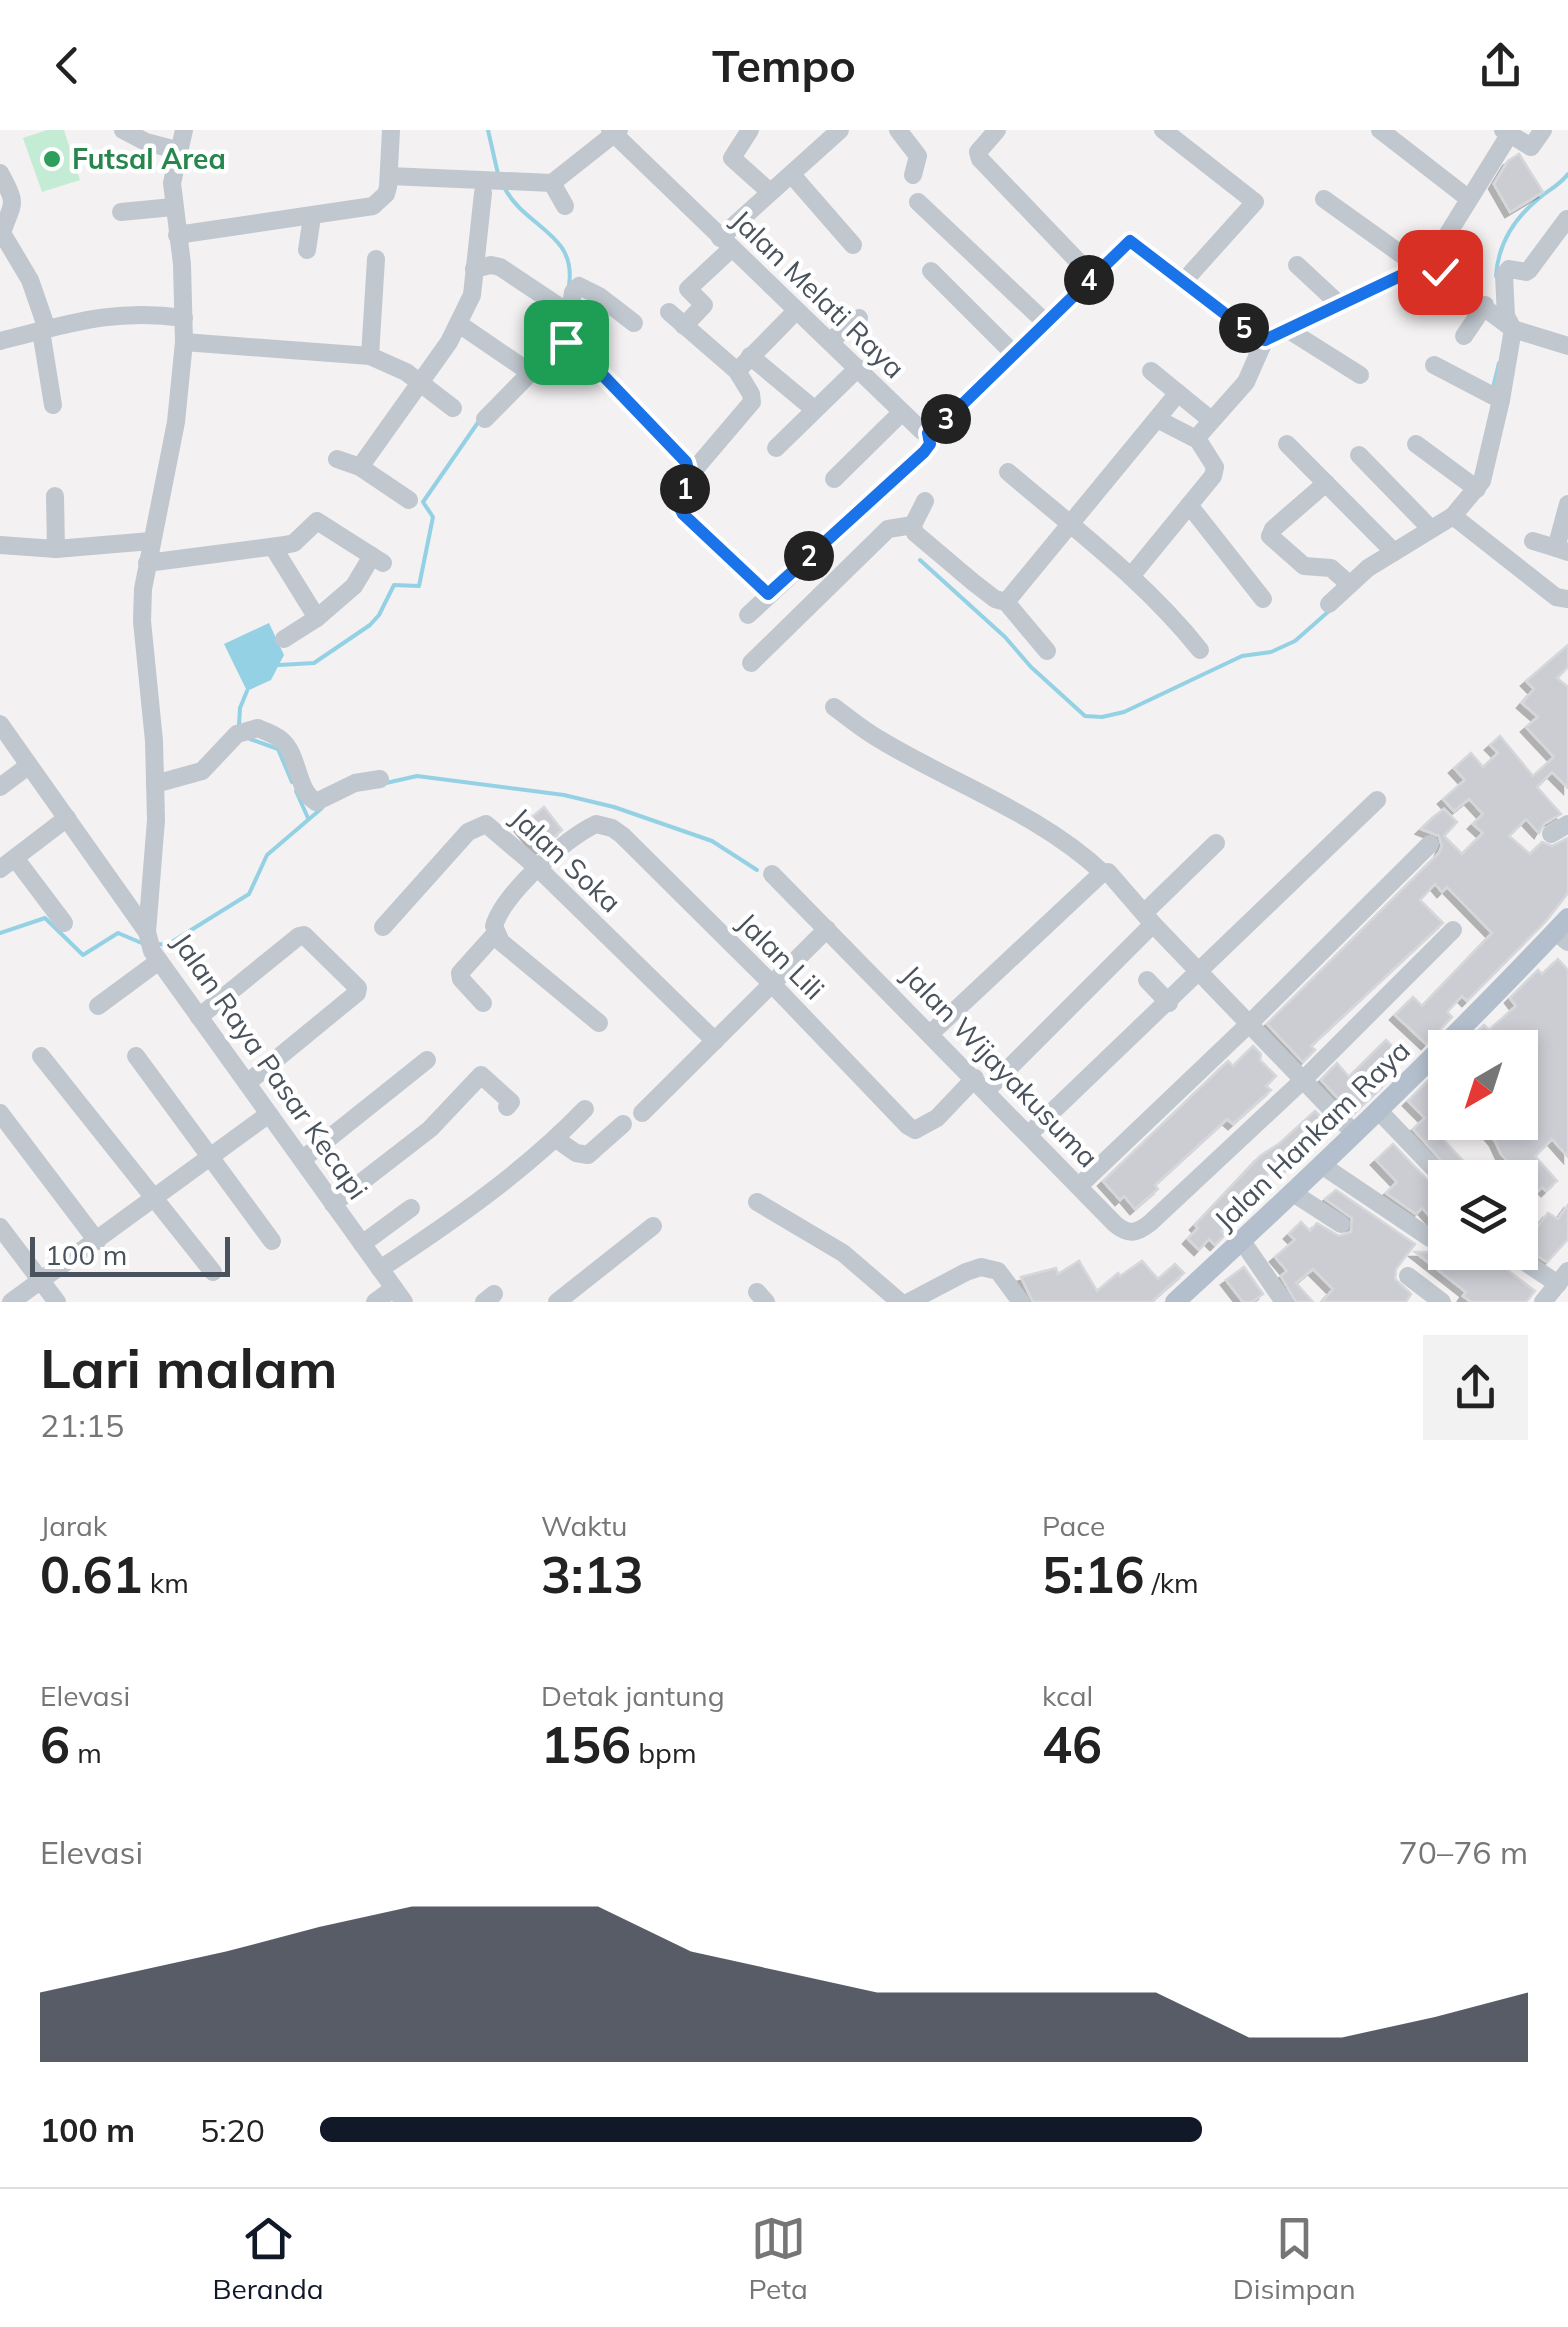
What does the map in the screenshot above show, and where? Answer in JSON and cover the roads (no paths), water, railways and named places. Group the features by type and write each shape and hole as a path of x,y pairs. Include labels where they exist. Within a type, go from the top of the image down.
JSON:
{"main road":[{"name":"Jalan Hankam Raya","path":"1175,1302 1322,1166 1564,931"}],"street":[{"path":"123,130 180,152"},
{"name":"Jalan Raya Pasar Kecapi","path":"184,130 172,183 184,342 176,422 147,563 142,621 150,678 156,820 152,945 399,1295"},
{"path":"178,235 374,206 386,194 391,130"},
{"path":"750,130 732,158 770,192"},
{"path":"684,326 704,304 688,288 770,192 840,130"},
{"path":"898,130 918,156 913,175"},
{"path":"997,130 978,152 980,159 1092,276"},
{"path":"1380,130 1469,199"},
{"path":"1198,440 1246,382 1265,340 1424,266 1469,199 1506,132 1531,147 1543,130"},
{"path":"389,176 552,184 615,132"},
{"name":"Jalan Melati Raya","path":"615,132 726,244 928,433"},
{"path":"1176,134 1255,202 1184,281"},
{"path":"0,174 12,198 13,212 2,233 30,280 44,330 54,405"},
{"path":"792,175 853,245"},
{"path":"552,184 565,206"},
{"path":"360,467 458,324 472,295 484,193"},
{"path":"1324,199 1498,317 1568,346"},
{"path":"918,202 1046,324"},
{"path":"122,212 173,206"},
{"path":"306,250 312,217"},
{"path":"1464,336 1506,316 1504,275 1509,269 1530,270 1566,219"},
{"path":"748,615 924,452 930,444 928,433 934,432 1130,241 1254,336 1265,340"},
{"path":"370,356 376,259"},
{"path":"1298,264 1340,304"},
{"path":"474,268 500,267 560,308"},
{"path":"931,271 1014,353"},
{"path":"566,342 573,292 579,286 634,323"},
{"path":"736,372 796,311"},
{"path":"0,340 126,312 184,318"},
{"path":"669,312 736,372 752,402 690,476 679,506 768,594"},
{"path":"1328,604 1348,584 1454,516 1477,489 1501,400 1498,317"},
{"path":"830,342 859,318"},
{"path":"458,324 522,367"},
{"path":"1287,328 1360,375"},
{"path":"184,342 370,356 387,361 453,408"},
{"path":"485,419 555,348 572,343 673,447 690,468 690,476"},
{"path":"750,356 809,405"},
{"path":"1434,366 1501,400"},
{"path":"776,448 858,368"},
{"path":"1151,371 1211,420"},
{"path":"1006,602 1178,393"},
{"path":"834,479 902,412"},
{"path":"1132,575 1214,476 1215,467 1198,440 1158,419"},
{"path":"1287,444 1394,552"},
{"path":"1416,444 1477,489"},
{"path":"1359,455 1431,530"},
{"path":"337,459 360,467 409,500"},
{"path":"1008,472 1132,575 1200,650"},
{"path":"1326,483 1273,529 1270,536 1304,566 1330,568 1348,584"},
{"path":"54,496 56,549"},
{"path":"925,501 913,525 915,532 995,599 1006,602 1048,651"},
{"path":"1533,541 1562,550 1568,504"},
{"path":"1190,505 1263,600"},
{"path":"1454,516 1556,597 1568,600"},
{"path":"147,563 294,543 317,521 378,560 317,618 284,639"},
{"path":"751,663 888,530 913,525"},
{"path":"0,545 56,549 152,542"},
{"path":"272,547 317,618"},
{"path":"834,708 878,739 980,792 1114,876 1149,918 1355,1134"},
{"path":"0,724 152,945 98,1006"},
{"path":"154,784 202,771 242,731 258,728 280,739 289,749 308,797 316,802 355,783 380,779"},
{"path":"0,787 28,766"},
{"path":"1028,1134 1377,800"},
{"path":"64,923 7,863 67,818"},
{"name":"Jalan Soka","path":"383,927 468,832 486,824 540,869 715,1041"},
{"name":"Jalan Lili","path":"496,934 494,926 502,906 516,888 591,826 612,828 772,984 908,1126 915,1130 937,1118 981,1084"},
{"path":"981,1084 1149,918 1216,843"},
{"path":"1079,1186 1430,844"},
{"path":"930,1034 1104,873"},
{"name":"Jalan Wijayakusuma","path":"772,874 1123,1231 1138,1232 1302,1081"},
{"path":"642,1113 826,929"},
{"path":"1302,1081 1453,930"},
{"path":"483,1003 461,979 460,972 496,934 599,1023"},
{"path":"199,1016 298,936 315,942 358,988 357,993 246,1082"},
{"path":"1147,980 1169,1002"},
{"path":"41,1056 213,1272"},
{"path":"136,1056 272,1242"},
{"path":"303,1159 427,1060"},
{"path":"334,1204 430,1129 488,1068 514,1099"},
{"path":"380,1269 484,1197 556,1139 585,1109"},
{"path":"1378,1110 1428,1162"},
{"path":"0,1114 97,1242"},
{"path":"12,1302 269,1114"},
{"path":"556,1139 576,1153 588,1155 623,1124"},
{"path":"1322,1166 1428,1237"},
{"path":"1293,1193 1341,1224"},
{"path":"757,1202 843,1252 900,1302"},
{"path":"362,1244 412,1208"},
{"path":"557,1302 653,1226"},
{"path":"0,1228 57,1302"},
{"path":"1242,1241 1284,1302"},
{"path":"1538,1265 1563,1277 1544,1302"},
{"path":"909,1302 981,1267 998,1271 1021,1302"},
{"path":"1408,1276 1442,1302"},
{"path":"375,1302 399,1295"}],"water":[{"path":"269,623 284,655 271,680 247,691 224,644"}],"waterway":[{"path":"488,130 498,174"},
{"path":"1496,276 1500,254 1514,225 1568,174"},
{"path":"504,187 565,254 569,285"},
{"path":"1493,388 1499,363"},
{"path":"279,665 314,663 370,625 394,585 419,586 433,517 423,502 479,421"},
{"path":"920,560 1085,716 1124,712 1242,656 1271,652 1295,641 1329,611"},
{"path":"239,725 247,691"},
{"path":"250,739 278,749 292,782"},
{"path":"386,783 417,776 564,795 614,807 712,841 757,870"},
{"path":"296,791 308,818"},
{"path":"159,944 167,945 249,894 267,855 322,808"},
{"path":"0,933 45,918 83,955 118,933 144,944"}],"place":[{"name":"Futsal Area","path":"52,159"}]}
